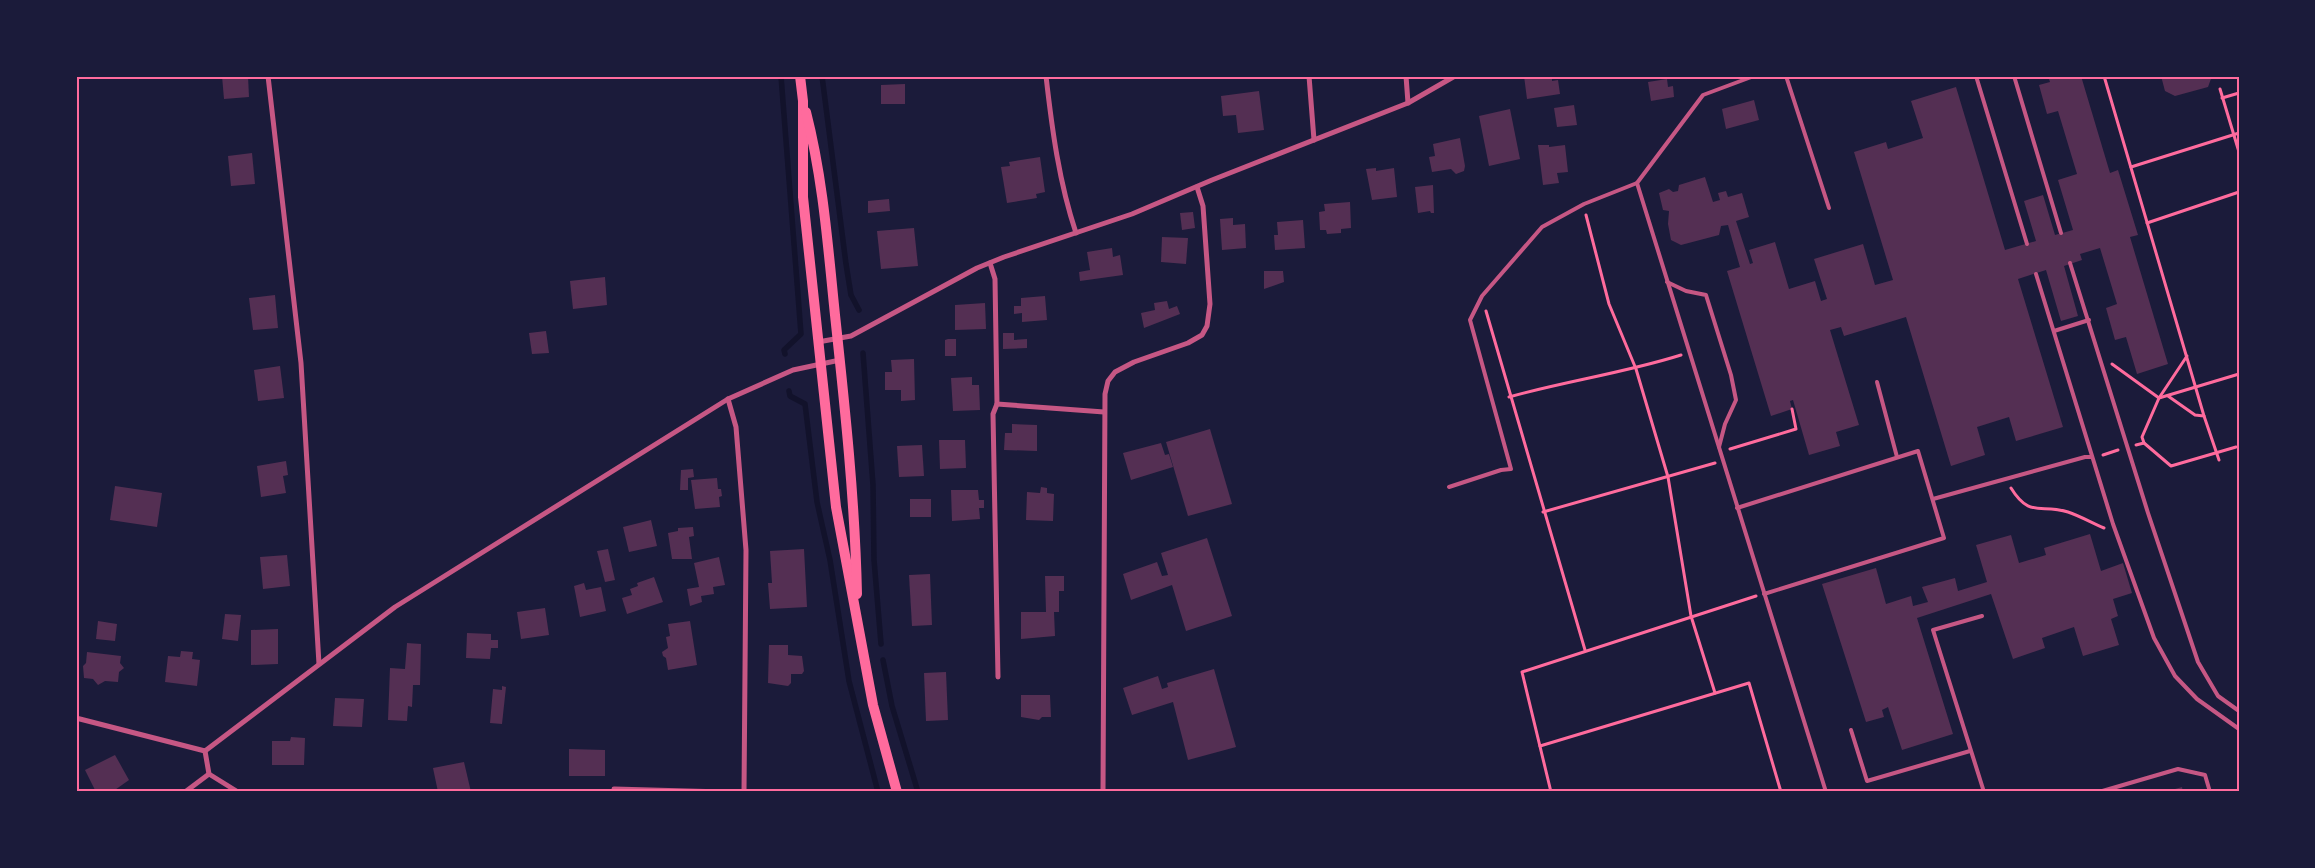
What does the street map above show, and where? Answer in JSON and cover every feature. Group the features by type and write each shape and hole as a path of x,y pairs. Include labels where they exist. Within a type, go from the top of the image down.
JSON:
{"main road":[{"path":"800,76 822,198 838,339 854,500 857,613"},
{"path":"803,101 803,190 836,508 873,705 897,792"}],"street":[{"path":"268,76 301,363 319,664"},
{"path":"1046,76 1058,164 1066,204 1076,233"},
{"path":"1309,76 1314,140"},
{"path":"1406,76 1408,103"},
{"path":"818,342 838,339 860,331 990,263 1132,214 1408,103 1455,76"},
{"path":"1103,792 1104,412 1106,387 1115,372 1134,362 1188,343 1202,335 1208,326 1210,304 1204,206 1198,187"},
{"path":"990,263 995,279 997,404 993,414 993,497 998,677"},
{"path":"205,751 395,607 728,399 788,372 820,363 840,360"},
{"path":"728,399 736,427 746,550 744,792"},
{"path":"997,404 1104,412"},
{"path":"76,718 205,751"},
{"path":"205,751 209,774 238,792"},
{"path":"185,792 209,774"},
{"path":"614,789 724,792"}],"lane":[{"path":"1449,488 1501,470 1510,469 1470,320 1482,296 1542,227 1584,204 1637,183 1703,95 1754,76"},
{"path":"1786,76 1829,208"},
{"path":"1976,76 2027,244"},
{"path":"2014,76 2061,233"},
{"path":"1637,183 1826,792"},
{"path":"2070,263 2090,320 2128,448 2198,662 2218,696 2239,711"},
{"path":"2036,274 2113,524 2154,638 2175,676 2197,699 2239,729"},
{"path":"1667,282 1686,291 1706,296 1731,375 1736,400 1725,424 1719,447"},
{"path":"2054,331 2090,320"},
{"path":"1877,382 1897,457"},
{"path":"1738,508 1918,451 1933,499 1944,538 1764,594"},
{"path":"1933,499 2085,457 2092,457"},
{"path":"1982,616 1933,630 1984,792"},
{"path":"1851,730 1867,781 1970,752"},
{"path":"2099,792 2178,768 2205,775 2210,792"}],"path":[{"path":"2104,76 2195,387 2219,460"},
{"path":"2220,89 2239,152"},
{"path":"2222,98 2239,93"},
{"path":"2131,167 2239,133"},
{"path":"2147,223 2239,192"},
{"path":"1584,204 1609,304 1636,369 1668,477 1691,616 1715,693"},
{"path":"1482,296 1509,397 1585,650"},
{"path":"1509,397 1554,384 1636,369 1689,353"},
{"path":"2100,355 2159,398 2239,374"},
{"path":"2187,356 2159,398 2142,437 2144,443 2171,466 2236,446"},
{"path":"2168,396 2195,415 2204,416"},
{"path":"1720,452 1796,429 1792,410"},
{"path":"2092,457 2144,443"},
{"path":"1543,512 1723,460"},
{"path":"2006,479 2018,500 2033,509 2056,509 2070,512 2107,529"},
{"path":"1551,792 1522,672 1585,650 1764,594"},
{"path":"1540,746 1749,683 1781,792"}],"building":[{"path":"222,76 248,76 249,97 224,99"},
{"path":"1524,76 1552,76 1552,81 1558,80 1560,94 1527,99"},
{"path":"2048,76 2081,76 2110,173 2118,170 2138,235 2130,237 2168,364 2137,374 2126,337 2115,340 2106,308 2117,304 2100,248 2080,254 2082,260 2064,266 2078,316 2061,321 2046,270 2018,279 2063,427 2016,441 2009,417 1977,427 1985,455 1951,466 1906,317 1844,336 1841,327 1830,330 1859,425 1836,432 1840,446 1809,455 1793,400 1790,401 1792,409 1771,416 1727,271 1740,267 1728,225 1721,226 1719,235 1681,245 1671,240 1668,224 1669,211 1663,210 1659,193 1669,189 1673,192 1678,191 1679,185 1705,177 1713,202 1720,200 1718,193 1726,191 1728,197 1742,193 1749,217 1736,221 1750,264 1753,263 1749,250 1775,242 1789,289 1815,281 1821,301 1827,299 1814,259 1863,244 1875,285 1893,280 1854,152 1886,142 1888,149 1923,138 1911,101 1956,87 2005,250 2036,241 2024,201 2043,195 2055,235 2073,230 2058,180 2077,174 2058,111 2047,114 2039,85 2050,82"},
{"path":"2161,76 2212,76 2208,87 2175,96 2165,91"},
{"path":"1667,79 1668,87 1673,86 1674,97 1651,101 1648,82"},
{"path":"905,84 905,104 881,104 881,85"},
{"path":"1259,91 1264,130 1238,133 1236,115 1223,116 1221,96"},
{"path":"1754,100 1759,120 1726,129 1722,109"},
{"path":"1574,105 1577,125 1557,127 1554,108"},
{"path":"1510,109 1520,159 1489,166 1479,116"},
{"path":"1460,138 1465,166 1464,171 1456,174 1451,169 1432,172 1429,157 1435,156 1433,144"},
{"path":"1538,145 1549,145 1549,147 1565,145 1568,172 1557,173 1559,183 1543,185"},
{"path":"252,153 255,184 231,186 228,156"},
{"path":"1040,157 1045,192 1036,194 1037,198 1007,203 1001,167 1010,166 1009,162"},
{"path":"1376,168 1376,171 1394,168 1397,197 1372,200 1366,169"},
{"path":"1433,185 1434,213 1430,211 1418,213 1415,187"},
{"path":"889,199 890,211 868,213 868,201"},
{"path":"1350,202 1351,228 1341,229 1341,233 1327,234 1326,230 1320,230 1319,212 1325,211 1324,204"},
{"path":"1193,212 1195,228 1182,230 1180,213"},
{"path":"1233,218 1233,225 1245,224 1246,248 1222,250 1220,219"},
{"path":"1303,220 1305,248 1275,250 1274,235 1278,235 1277,222"},
{"path":"914,228 918,266 881,269 877,231"},
{"path":"1162,237 1188,238 1186,264 1161,262"},
{"path":"1112,248 1113,257 1120,255 1123,275 1080,281 1079,272 1090,270 1087,252"},
{"path":"1264,271 1283,271 1284,282 1264,289"},
{"path":"605,277 607,305 573,309 570,281"},
{"path":"275,295 278,328 253,330 249,298"},
{"path":"1045,296 1047,320 1022,322 1022,313 1014,314 1014,306 1021,306 1021,298"},
{"path":"1167,301 1169,309 1177,306 1180,314 1144,328 1141,313 1155,310 1154,303"},
{"path":"985,303 986,329 955,330 955,305"},
{"path":"546,331 549,353 532,354 529,333"},
{"path":"1003,333 1014,333 1014,340 1027,339 1027,348 1003,349"},
{"path":"956,339 956,356 945,356 945,340"},
{"path":"914,359 915,400 901,401 901,390 885,390 885,372 892,372 891,360"},
{"path":"280,366 284,398 258,401 254,370"},
{"path":"972,377 972,385 979,385 980,410 953,411 951,378"},
{"path":"1012,424 1037,425 1037,451 1004,450 1005,433 1012,433"},
{"path":"1210,429 1232,504 1188,516 1166,442"},
{"path":"939,440 965,440 966,468 940,469"},
{"path":"1161,443 1165,455 1169,454 1173,467 1131,480 1123,453"},
{"path":"922,445 924,476 899,477 897,446"},
{"path":"286,461 288,475 283,476 286,493 261,497 257,466"},
{"path":"693,469 694,477 688,478 688,490 680,490 681,470"},
{"path":"717,478 718,489 721,489 722,496 719,497 720,507 695,509 691,480"},
{"path":"115,486 162,493 157,527 110,520"},
{"path":"1041,487 1047,488 1047,493 1054,494 1053,521 1026,520 1027,492 1040,493"},
{"path":"951,490 978,490 979,500 984,500 984,508 979,508 980,519 952,521"},
{"path":"910,499 931,499 931,517 910,517"},
{"path":"651,520 657,546 629,552 623,527"},
{"path":"693,527 694,536 689,537 692,559 672,559 668,533 678,531 678,528"},
{"path":"2090,534 2101,571 2123,563 2132,593 2113,599 2118,616 2111,619 2119,645 2083,656 2074,627 2042,638 2045,648 2013,659 1991,594 1917,618 1953,734 1902,750 1888,707 1882,710 1884,717 1866,722 1822,584 1876,568 1886,604 1911,596 1913,606 1928,602 1922,587 1955,578 1958,591 1987,582 1976,545 2011,535 2019,563 2046,555 2044,548"},
{"path":"1207,538 1232,616 1186,631 1172,585 1131,600 1123,574 1157,562 1162,576 1168,575 1161,553"},
{"path":"608,549 615,580 605,582 597,551"},
{"path":"804,549 807,607 770,609 768,583 772,583 770,551"},
{"path":"287,555 290,586 263,589 260,557"},
{"path":"719,557 725,585 713,587 714,594 701,596 702,602 690,606 687,589 699,587 694,563"},
{"path":"930,574 932,625 912,626 909,575"},
{"path":"1045,576 1064,576 1064,591 1059,591 1059,612 1054,612 1055,636 1021,639 1021,612 1046,612"},
{"path":"654,577 663,602 627,614 622,598 632,595 630,589 638,586 637,583"},
{"path":"584,583 586,590 601,587 606,611 580,617 574,586"},
{"path":"545,608 549,635 521,639 517,612"},
{"path":"225,614 241,615 238,641 222,639"},
{"path":"98,621 117,624 115,641 96,639"},
{"path":"690,621 697,665 668,670 666,658 662,652 668,648 666,637 670,636 668,624"},
{"path":"278,629 278,664 251,665 251,630"},
{"path":"467,633 491,634 491,640 498,640 498,648 491,648 490,659 466,658"},
{"path":"407,643 421,644 420,685 413,685 412,707 408,706 407,721 388,720 390,668 405,669"},
{"path":"769,645 788,645 788,655 802,656 804,671 802,674 791,674 791,683 788,686 768,683"},
{"path":"181,651 193,652 192,659 200,660 197,686 165,682 168,656 180,657"},
{"path":"87,652 121,656 120,663 124,668 119,672 118,682 105,681 98,685 93,679 84,678 83,666 86,663"},
{"path":"1214,669 1236,747 1188,760 1173,702 1132,715 1123,688 1158,676 1162,689 1168,687 1167,683"},
{"path":"946,672 948,720 926,721 924,673"},
{"path":"502,686 506,687 502,724 490,723 493,689 502,690"},
{"path":"1021,695 1050,695 1051,717 1042,717 1039,720 1021,717"},
{"path":"335,698 364,699 362,727 333,726"},
{"path":"291,737 305,738 304,765 272,765 272,741 290,741"},
{"path":"569,749 605,750 605,776 569,776"},
{"path":"115,755 129,780 112,792 96,792 85,770"},
{"path":"464,762 471,792 438,792 433,768"},
{"path":"2182,787 2183,792 2168,792 2168,791"}],"waterway":[{"path":"781,76 801,334 784,350 785,354"},
{"path":"822,76 846,264 851,295 859,310"},
{"path":"863,353 873,485 874,560 881,644"},
{"path":"789,391 790,396 805,404 817,502 830,560 849,681 878,792"},
{"path":"883,660 892,706 918,792"}]}
